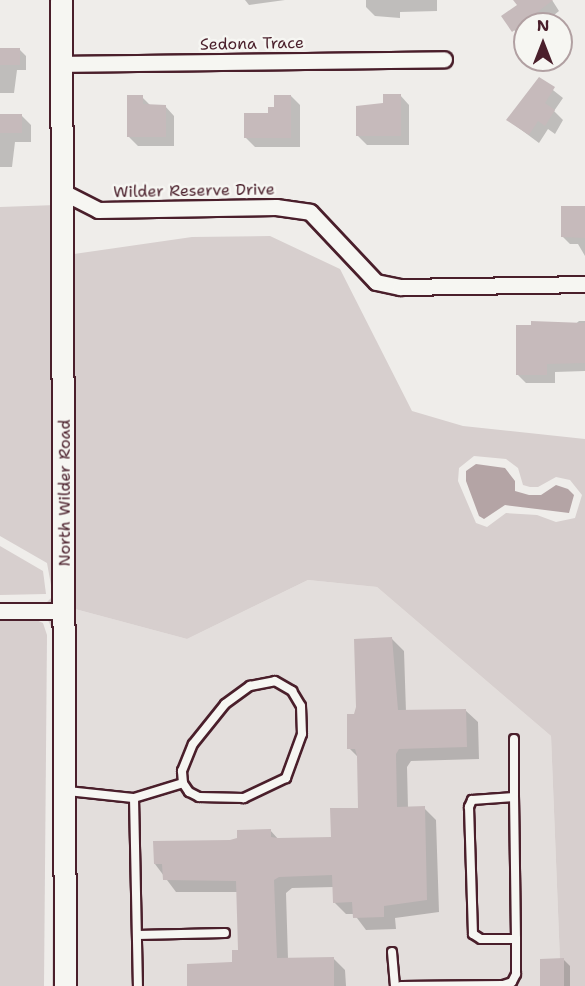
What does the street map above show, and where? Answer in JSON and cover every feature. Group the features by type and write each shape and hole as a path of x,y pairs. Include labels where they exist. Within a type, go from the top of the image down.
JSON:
{"street":[{"name":"North Wilder Road","path":"61,0 65,193 65,986"},
{"name":"Sedona Trace","path":"61,64 444,59"},
{"name":"Wilder Reserve Drive","path":"65,193 98,210 276,207 310,212 376,282 400,287 585,284"},
{"path":"0,611 66,611"}],"lane":[{"path":"275,681 292,691 301,706 302,734 286,778 244,798 200,797 189,792 183,783 182,771 193,744 225,704 250,686 275,681"},
{"path":"401,986 512,982 516,974 514,739"},
{"path":"65,791 134,798 183,783"},
{"path":"514,797 482,797 472,800 469,807 473,934 481,939 516,939"},
{"path":"134,798 138,986"},
{"path":"137,935 225,933"},
{"path":"392,952 395,986"}],"shaded area":[{"path":"56,205 56,986 52,986 55,635 45,614 0,604 46,603 53,596 47,563 0,536 0,207"},
{"path":"270,236 340,269 412,411 463,426 585,439 585,986 561,986 551,736 377,587 308,580 187,639 75,609 74,254 192,237","holes":["474,456 506,459 518,468 523,485 538,487 556,477 570,480 582,495 575,518 556,522 537,515 506,513 487,527 476,523 458,481 459,468"]},
{"path":"476,464 505,468 515,481 515,491 529,495 541,495 556,485 568,489 574,495 569,513 505,505 484,519 479,516 466,481 466,471"},
{"path":"0,546 43,571 46,594 0,595"},
{"path":"308,580 377,587 551,736 561,986 74,986 75,609 187,639"},
{"path":"0,619 34,619 43,623 47,635 44,986 0,986"}],"building":[{"path":"513,0 553,0 538,12 513,12 512,32 501,16 517,5"},
{"path":"0,48 20,48 20,65 0,65"},
{"path":"539,77 555,87 545,103 555,110 545,126 538,121 529,135 506,120"},
{"path":"383,94 401,94 401,136 356,136 356,106 383,103"},
{"path":"127,95 143,95 143,104 166,105 166,137 127,137"},
{"path":"274,95 291,95 291,138 244,138 244,113 268,113 268,107 274,107"},
{"path":"0,114 22,114 22,133 0,133"},
{"path":"561,206 585,206 585,238 561,237"},
{"path":"531,321 585,323 585,363 547,364 547,375 516,375 516,325 531,325"},
{"path":"392,637 398,710 466,709 467,747 399,749 396,754 397,807 425,806 427,900 384,906 384,917 353,918 352,902 333,903 332,875 279,877 274,880 277,958 334,957 334,986 187,986 187,964 232,962 232,950 238,950 236,881 163,880 162,864 154,864 153,841 230,840 237,838 237,830 271,829 271,837 278,838 331,837 330,808 358,808 357,756 355,749 347,749 347,714 354,714 356,707 354,639"},
{"path":"564,958 564,986 540,986 540,959"}]}
